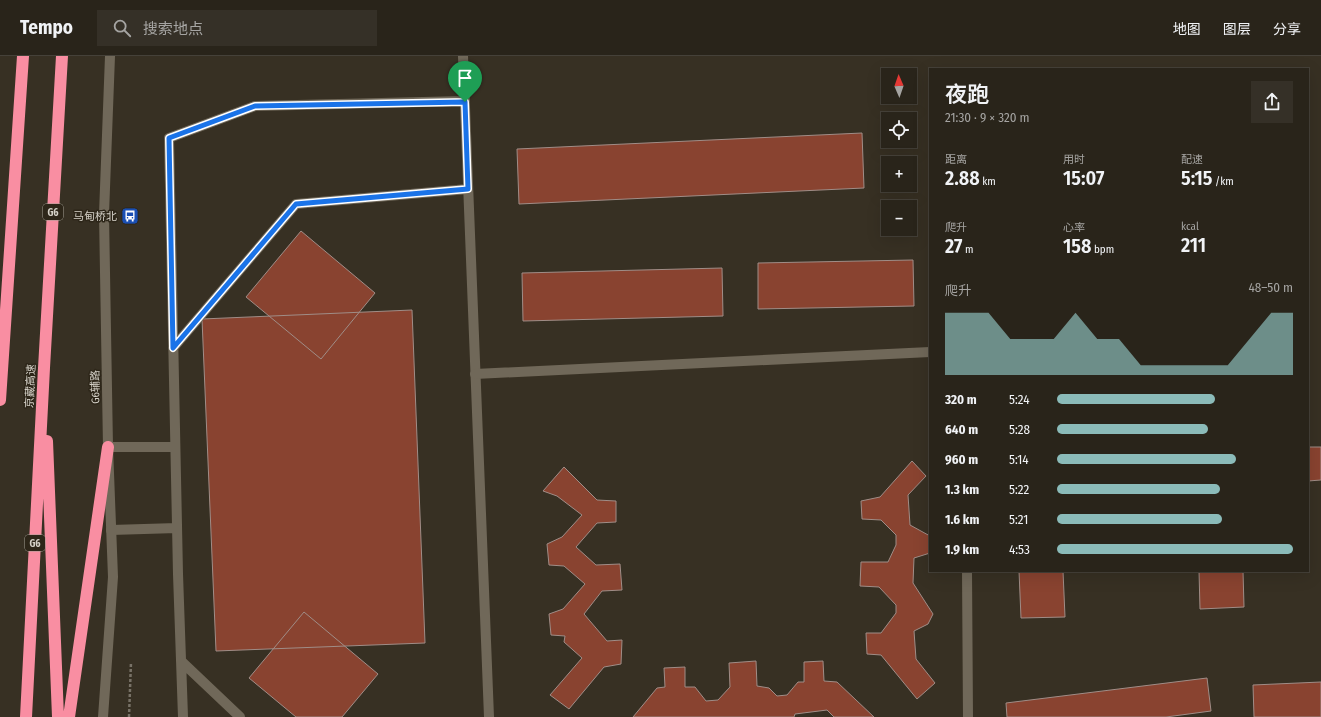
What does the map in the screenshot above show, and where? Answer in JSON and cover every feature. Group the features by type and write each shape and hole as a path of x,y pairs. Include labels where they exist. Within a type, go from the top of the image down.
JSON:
{"highway":[{"path":"0,400 23,56"},
{"name":"京藏高速","path":"26,717 62,56"},
{"path":"44,368 58,717"},
{"path":"70,717 108,447"}],"main road":[{"name":"G6辅路","path":"103,717 113,577 108,447 104,214 110,56"},
{"path":"463,56 489,717"},
{"path":"183,717 175,447 169,138 255,106 465,102"},
{"path":"173,348 296,204 468,189"},
{"path":"476,374 929,352"},
{"path":"108,447 175,447"},
{"path":"111,530 177,528"},
{"path":"967,572 968,717"},
{"path":"181,661 240,717"}],"path":[{"path":"129,717 131,662"}],"building":[{"path":"862,133 864,188 519,204 517,149"},
{"path":"301,231 375,293 321,359 246,297"},
{"path":"913,260 914,306 758,309 758,263"},
{"path":"722,268 723,316 523,321 522,273"},
{"path":"412,310 425,643 216,651 202,319"},
{"path":"1309,447 1321,447 1321,480 1309,481"},
{"path":"912,461 926,476 908,495 910,525 929,535 929,553 914,558 913,583 933,614 928,624 914,631 916,659 935,683 917,699 881,655 867,654 866,633 881,633 896,613 896,605 879,587 860,586 861,562 888,562 896,545 896,535 881,520 862,519 861,501 880,497"},
{"path":"564,467 597,500 616,501 616,522 597,523 576,547 596,565 620,564 622,590 602,591 584,614 607,641 622,640 621,664 604,667 569,709 550,695 582,658 564,642 565,636 551,635 549,614 563,609 585,584 564,566 549,565 547,544 562,537 582,515 557,496 543,491"},
{"path":"1019,572 1063,572 1065,617 1021,618"},
{"path":"1199,572 1243,572 1244,607 1200,609"},
{"path":"304,612 378,674 342,717 296,717 249,678"},
{"path":"756,661 757,686 769,688 777,696 787,695 798,682 804,682 804,662 823,661 824,681 837,682 874,717 834,717 827,710 795,714 794,717 633,717 657,688 665,687 664,668 685,667 685,687 695,687 706,701 718,700 730,687 729,663"},
{"path":"1207,678 1211,711 1166,717 1007,717 1006,703"},
{"path":"1321,682 1321,717 1254,717 1253,685"}],"place":[{"name":"马甸桥北","path":"130,216"}],"route":[{"path":"465,102 468,189 296,204 173,348 169,138 255,106 465,102"}]}
